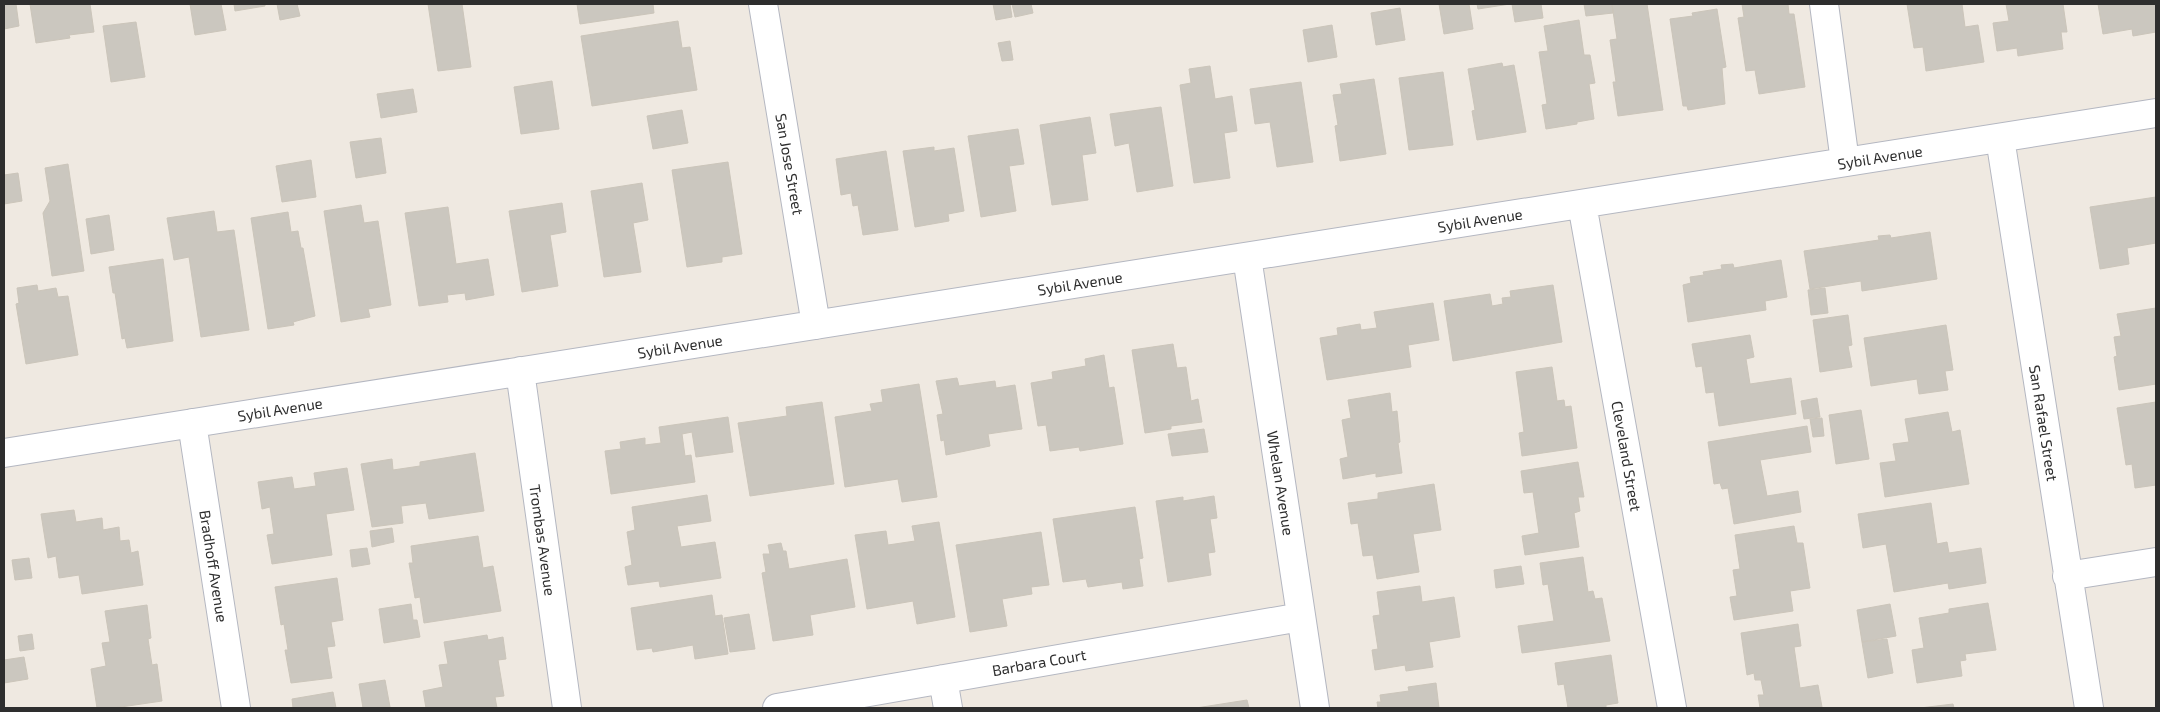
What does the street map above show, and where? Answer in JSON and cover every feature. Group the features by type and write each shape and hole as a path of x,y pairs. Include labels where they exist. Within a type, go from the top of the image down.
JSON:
{"street":[{"name":"San Jose Street","path":"762,4 816,325"},
{"path":"1824,4 1845,162"},
{"name":"Sybil Avenue","path":"4,453 2156,113"},
{"name":"San Rafael Street","path":"2000,138 2089,708"},
{"name":"Cleveland Street","path":"1582,204 1672,708"},
{"name":"Whelan Avenue","path":"1247,257 1315,708"},
{"name":"Trombas Avenue","path":"520,372 567,708"},
{"name":"Bradhoff Avenue","path":"192,423 236,708"},
{"path":"2067,576 2156,562"},
{"name":"Barbara Court","path":"777,708 1301,617"},
{"path":"943,679 948,708"}],"building":[{"path":"4,4 16,4 19,26 4,29"},
{"path":"30,4 90,4 94,32 69,35 70,38 36,43"},
{"path":"190,4 221,4 226,30 195,35"},
{"path":"234,4 265,4 265,6 235,11"},
{"path":"277,4 297,4 300,16 280,20"},
{"path":"428,4 462,4 471,67 438,71"},
{"path":"577,4 653,4 654,13 580,24"},
{"path":"993,4 1010,4 1012,17 996,20"},
{"path":"1012,4 1031,4 1033,13 1015,17"},
{"path":"1439,4 1469,4 1473,29 1444,34"},
{"path":"1477,4 1510,4 1478,9"},
{"path":"1512,4 1541,4 1543,18 1515,22"},
{"path":"1584,4 1612,4 1613,13 1586,16"},
{"path":"1612,4 1647,4 1663,110 1618,116 1613,82 1616,82 1610,40 1617,39"},
{"path":"1742,4 1788,4 1789,14 1794,14 1805,87 1759,94 1755,70 1746,71 1738,18 1744,17"},
{"path":"1907,4 1962,4 1965,27 1978,25 1984,62 1926,71 1923,47 1914,48"},
{"path":"2006,4 2063,4 2067,32 2061,32 2063,49 2018,56 2017,48 1997,51 1993,23 2009,21"},
{"path":"2098,4 2156,4 2156,32 2133,36 2132,29 2103,34"},
{"path":"1400,8 1405,40 1376,45 1371,13"},
{"path":"1717,9 1726,67 1722,68 1725,104 1688,110 1687,106 1683,106 1670,19 1693,16 1692,13"},
{"path":"1579,20 1584,55 1590,55 1595,83 1589,84 1594,119 1546,129 1542,105 1547,104 1539,52 1548,51 1544,26"},
{"path":"678,21 682,48 690,47 697,90 592,106 581,36"},
{"path":"136,22 145,77 111,82 103,26"},
{"path":"1332,25 1337,57 1308,62 1303,30"},
{"path":"1010,41 1013,60 1002,61 998,43"},
{"path":"1502,63 1503,67 1514,65 1526,132 1477,140 1472,111 1475,110 1468,69"},
{"path":"1210,66 1215,99 1232,96 1237,131 1224,133 1230,178 1194,183 1180,85 1191,83 1189,69"},
{"path":"1443,72 1453,145 1409,150 1399,78"},
{"path":"1374,79 1386,154 1340,161 1335,126 1338,125 1333,95 1342,94 1340,84"},
{"path":"552,81 559,129 521,134 514,87"},
{"path":"1301,82 1313,162 1277,167 1270,122 1255,124 1250,89"},
{"path":"413,89 417,112 381,118 377,94"},
{"path":"1161,107 1173,186 1137,192 1129,143 1115,146 1110,114"},
{"path":"682,110 688,143 653,149 647,116"},
{"path":"1090,117 1096,153 1082,155 1088,200 1052,205 1040,125"},
{"path":"1018,129 1024,164 1009,166 1016,211 981,217 968,136"},
{"path":"381,138 386,173 356,178 350,142"},
{"path":"934,147 934,151 954,148 964,211 948,214 949,221 915,227 903,151"},
{"path":"886,151 898,230 863,235 858,205 853,206 851,193 841,195 836,159"},
{"path":"311,160 316,197 282,202 276,166"},
{"path":"728,162 742,254 722,257 722,262 687,267 672,170"},
{"path":"68,164 84,271 52,276 43,213 50,201 45,168"},
{"path":"18,173 22,201 4,204 4,175"},
{"path":"642,183 648,220 633,223 641,272 604,277 591,191"},
{"path":"2156,197 2156,243 2127,248 2129,264 2100,269 2090,207"},
{"path":"562,203 566,232 550,235 558,286 522,292 509,211"},
{"path":"361,205 364,223 378,221 391,305 368,309 370,317 341,322 324,211"},
{"path":"448,207 456,264 488,259 494,295 466,300 465,293 447,295 448,302 419,306 405,213"},
{"path":"214,211 217,232 234,230 249,330 201,337 189,257 174,260 167,218"},
{"path":"288,212 291,232 298,231 301,248 303,248 315,316 293,322 294,325 268,329 251,218"},
{"path":"109,215 114,250 91,254 86,219"},
{"path":"1930,232 1937,279 1862,291 1861,281 1810,289 1804,251 1879,240 1878,236 1890,235 1891,238"},
{"path":"163,259 173,341 127,348 125,338 122,339 109,267"},
{"path":"1781,260 1787,297 1765,301 1766,310 1688,322 1683,285 1691,283 1690,277 1704,275 1703,272 1722,269 1721,265 1733,264 1734,268"},
{"path":"37,285 38,291 56,288 58,297 68,296 78,355 26,364 16,304 19,303 17,288"},
{"path":"1553,285 1562,342 1453,361 1444,301 1490,294 1492,306 1503,304 1502,298 1511,297 1510,291"},
{"path":"1825,288 1828,313 1811,315 1808,290"},
{"path":"1433,303 1439,340 1408,345 1411,367 1327,380 1320,338 1338,335 1337,328 1360,324 1361,330 1377,328 1374,312"},
{"path":"2156,308 2156,384 2119,390 2114,357 2117,356 2114,337 2121,336 2117,314"},
{"path":"1848,315 1852,345 1848,346 1852,367 1820,372 1813,320"},
{"path":"1946,325 1953,370 1945,371 1948,390 1919,394 1917,379 1871,386 1864,338"},
{"path":"1750,335 1754,357 1746,359 1750,384 1791,378 1796,414 1719,426 1714,392 1706,393 1702,366 1696,367 1692,344"},
{"path":"1173,344 1177,368 1186,367 1191,401 1198,399 1202,422 1171,426 1171,429 1145,433 1132,350"},
{"path":"1104,355 1109,388 1114,387 1123,444 1080,451 1079,447 1050,451 1046,425 1038,426 1031,383 1053,379 1052,372 1086,366 1085,359"},
{"path":"1552,367 1557,401 1564,400 1565,407 1571,406 1577,448 1522,456 1519,433 1524,432 1516,372"},
{"path":"957,378 959,386 995,381 996,388 1015,385 1022,429 988,434 990,446 946,455 944,440 941,441 937,415 943,414 936,381"},
{"path":"919,384 937,497 902,502 898,479 845,487 835,417 872,411 870,404 883,402 881,390"},
{"path":"1390,393 1392,412 1397,411 1400,442 1398,443 1402,473 1376,477 1376,473 1343,479 1340,459 1348,457 1342,420 1351,418 1348,400"},
{"path":"1817,398 1820,417 1804,419 1801,401"},
{"path":"822,402 834,484 750,496 738,423 787,416 786,407"},
{"path":"2156,402 2156,485 2135,488 2132,464 2126,465 2117,408"},
{"path":"1861,410 1869,459 1836,464 1829,415"},
{"path":"1948,412 1952,432 1960,430 1969,484 1885,497 1880,463 1896,461 1893,444 1909,442 1905,419"},
{"path":"728,417 733,452 696,457 692,432 682,434 685,456 691,455 695,482 611,494 605,451 621,449 620,442 645,438 645,445 661,443 659,427"},
{"path":"1822,418 1824,436 1813,437 1810,419"},
{"path":"1807,426 1811,452 1760,460 1767,496 1798,491 1801,512 1734,524 1728,488 1722,489 1720,483 1714,484 1708,442"},
{"path":"1204,429 1208,452 1172,456 1168,434"},
{"path":"475,453 484,511 429,519 426,503 401,506 403,523 372,527 361,464 392,459 393,470 420,466 420,462"},
{"path":"1578,462 1584,497 1578,497 1580,511 1574,513 1579,547 1525,555 1522,536 1539,533 1533,492 1524,493 1521,471"},
{"path":"347,468 354,510 326,514 332,555 272,564 267,535 274,534 270,507 262,509 258,482 292,477 294,489 316,486 314,473"},
{"path":"1434,484 1441,530 1413,534 1419,572 1377,579 1373,555 1363,556 1358,523 1351,524 1348,503 1378,499 1378,493"},
{"path":"707,495 711,521 677,526 681,547 715,542 721,578 660,587 659,581 628,585 625,567 632,565 627,532 635,530 632,507"},
{"path":"1214,496 1217,518 1210,519 1215,552 1208,553 1211,575 1168,582 1156,501 1183,497 1183,501"},
{"path":"1931,503 1937,544 1947,542 1949,553 1981,548 1986,583 1949,589 1948,583 1894,592 1886,544 1863,548 1858,514"},
{"path":"1135,507 1143,558 1139,559 1143,586 1123,589 1122,582 1088,587 1086,579 1063,582 1053,519"},
{"path":"74,510 76,522 102,518 103,530 119,527 120,541 129,540 131,553 138,551 143,585 82,594 79,575 59,578 56,556 48,558 41,514"},
{"path":"939,522 955,617 917,624 913,601 867,609 855,535 886,531 888,545 915,541 912,526"},
{"path":"1794,526 1797,543 1803,543 1810,588 1790,591 1793,611 1734,620 1730,597 1737,596 1733,570 1740,569 1735,535"},
{"path":"392,528 394,542 372,547 370,531"},
{"path":"1041,532 1049,585 1031,587 1032,594 1002,599 1007,626 970,632 956,545"},
{"path":"478,536 483,568 493,566 501,611 424,623 420,597 415,598 409,563 413,563 411,546"},
{"path":"781,543 783,551 786,551 789,569 847,559 855,607 810,615 813,635 773,641 762,573 766,572 763,554 770,554 768,545"},
{"path":"367,548 370,564 352,567 350,550"},
{"path":"1583,557 1588,592 1593,591 1595,599 1602,598 1610,641 1522,653 1518,626 1554,621 1548,584 1543,585 1540,563"},
{"path":"29,558 32,578 15,580 12,560"},
{"path":"1521,566 1524,584 1496,588 1494,570"},
{"path":"337,578 343,620 331,622 335,646 327,647 332,678 291,683 285,650 288,650 284,624 281,625 275,587"},
{"path":"1420,586 1422,602 1454,597 1460,637 1429,642 1433,667 1406,671 1405,665 1375,670 1372,650 1378,649 1373,616 1380,615 1377,592"},
{"path":"712,595 715,616 722,615 728,654 695,659 693,645 653,652 652,648 637,650 631,608"},
{"path":"1988,603 1996,650 1965,654 1966,660 1960,661 1962,676 1917,683 1912,650 1924,648 1919,618 1949,613 1949,609"},
{"path":"411,604 413,620 417,620 420,637 384,643 379,609"},
{"path":"1890,604 1896,636 1862,642 1857,610"},
{"path":"147,605 151,638 148,639 152,665 157,664 162,701 114,708 97,708 91,669 106,666 102,643 110,642 105,611"},
{"path":"749,614 755,649 730,652 724,618"},
{"path":"1798,624 1801,646 1794,647 1800,688 1818,685 1822,707 1760,708 1758,695 1764,695 1761,680 1755,680 1754,673 1747,675 1741,633"},
{"path":"32,634 34,649 20,651 18,636"},
{"path":"487,635 488,640 503,637 506,659 498,660 504,696 495,697 497,708 426,708 423,691 443,687 439,665 448,664 444,642"},
{"path":"1887,639 1893,673 1868,678 1862,642"},
{"path":"1611,655 1618,703 1606,705 1606,708 1568,708 1564,684 1558,685 1555,663"},
{"path":"24,657 28,679 4,683 4,660"},
{"path":"385,680 390,707 363,708 359,684"},
{"path":"1436,683 1439,708 1378,708 1377,702 1381,702 1380,695 1409,691 1408,687"},
{"path":"333,692 336,708 293,708 292,699"},
{"path":"1247,700 1249,708 1196,708"},
{"path":"1953,704 1954,708 1920,708"}]}
